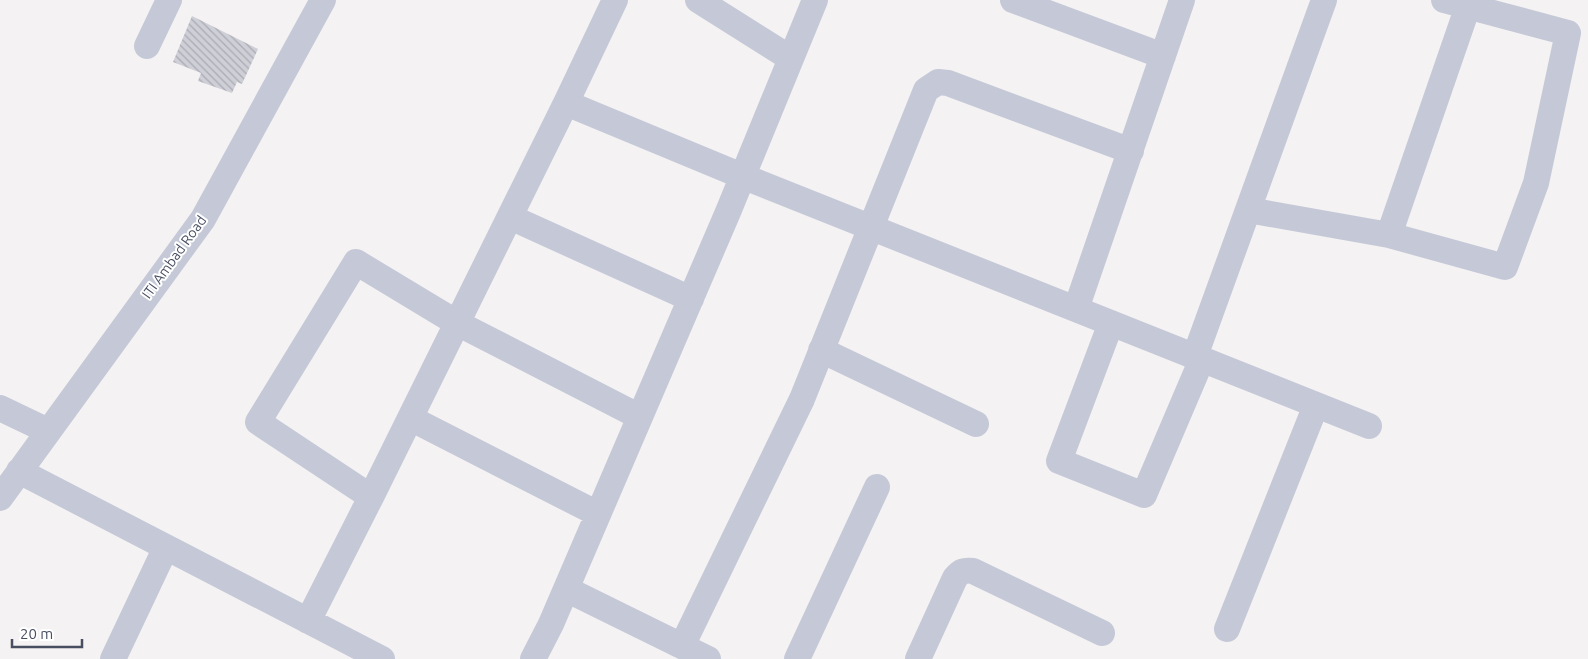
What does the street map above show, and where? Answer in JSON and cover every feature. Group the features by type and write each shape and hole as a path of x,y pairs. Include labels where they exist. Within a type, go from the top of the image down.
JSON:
{"street":[{"path":"147,46 168,0"},
{"name":"ITI Ambad Road","path":"0,498 203,218 323,0"},
{"path":"308,621 566,103 615,0"},
{"path":"698,0 790,58"},
{"path":"534,659 551,624 728,212 814,0"},
{"path":"1013,0 1163,56"},
{"path":"1076,309 1182,0"},
{"path":"1111,323 1059,461 1144,494 1199,358 1248,210 1324,0"},
{"path":"1248,210 1389,235 1505,267 1536,182 1568,33 1456,3 1389,235"},
{"path":"682,646 802,399 926,90 938,82 948,83 1131,151"},
{"path":"566,103 742,176 1369,426"},
{"path":"510,216 691,299"},
{"path":"371,497 258,422 356,262 457,323 640,417"},
{"path":"821,350 976,424"},
{"path":"1227,630 1316,405"},
{"path":"0,408 48,431"},
{"path":"410,418 598,514"},
{"path":"20,471 382,659"},
{"path":"797,659 877,487"},
{"path":"113,659 166,547"},
{"path":"926,656 955,578 965,570 973,571 1102,633"},
{"path":"566,589 708,659"}],"building":[{"path":"192,16 258,49 242,84 237,82 232,93 198,81 201,73 173,62"}]}
